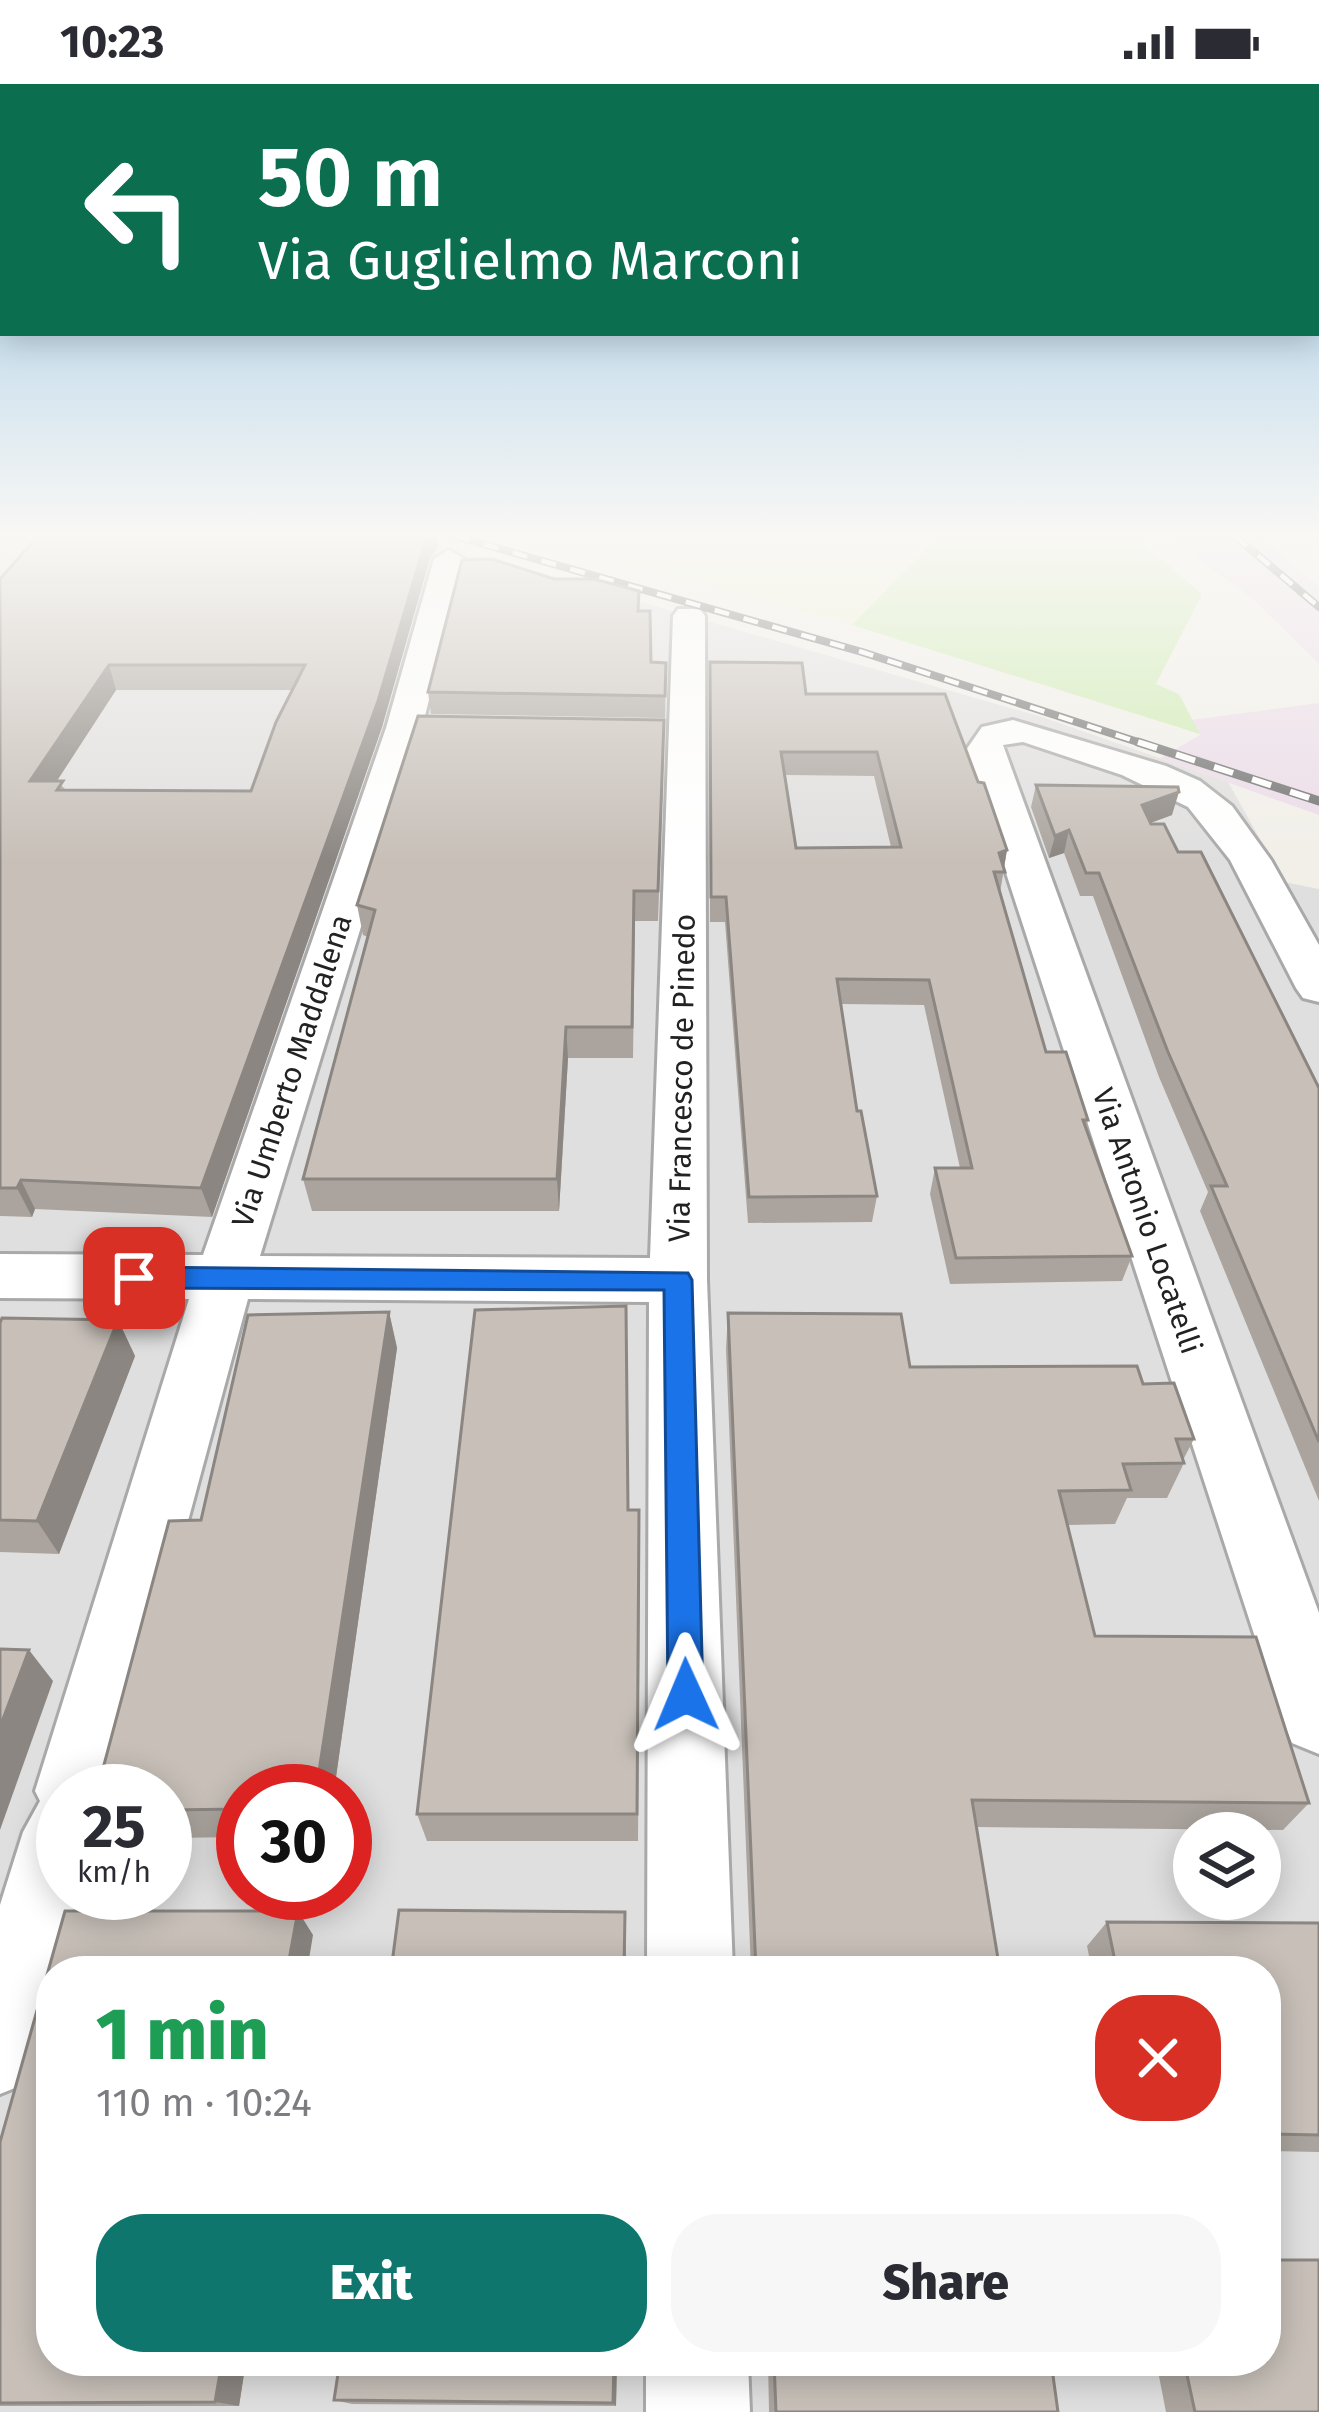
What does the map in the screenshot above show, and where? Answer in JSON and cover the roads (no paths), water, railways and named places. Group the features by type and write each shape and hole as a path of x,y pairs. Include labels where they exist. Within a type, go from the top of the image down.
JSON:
{"street":[{"name":"Via Umberto Maddalena","path":"83,1764 224,1279 428,728 438,645"},
{"name":"Via Francesco de Pinedo","path":"683,645 664,733 690,1956"},
{"name":"Via Antonio Locatelli","path":"1319,988 1228,826 1210,805 1155,776 1029,732 999,731 986,741 984,751 1319,1718"},
{"path":"0,1276 678,1280"},
{"path":"0,2049 37,1920"},
{"path":"698,2376 698,2412"}],"railway":[{"path":"836,645 1147,745"},
{"path":"1138,742 1319,801"}]}
